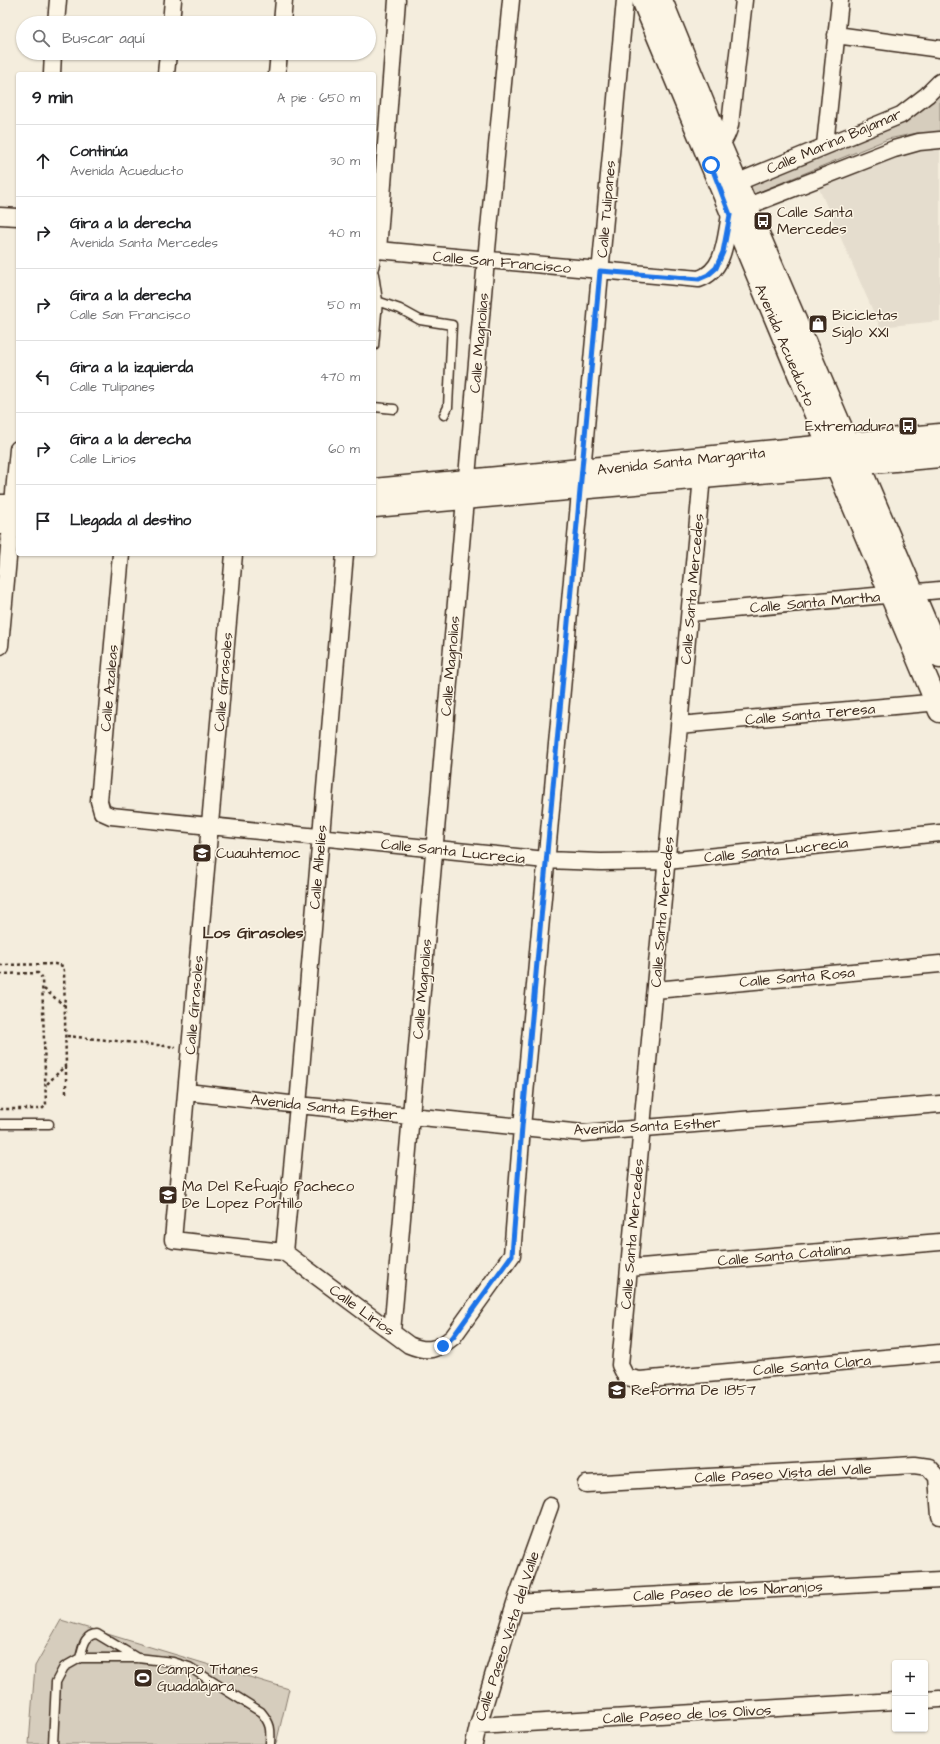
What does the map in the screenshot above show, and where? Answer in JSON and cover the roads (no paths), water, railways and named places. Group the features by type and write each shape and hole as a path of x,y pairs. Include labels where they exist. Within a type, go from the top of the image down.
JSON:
{"main road":[{"name":"Avenida Santa Margarita","path":"854,454 940,435"},
{"name":"Avenida Santa Margarita","path":"376,506 466,490 854,454 940,456"},
{"name":"Avenida Acueducto","path":"854,454 940,657"},
{"name":"Avenida Acueducto","path":"832,456 939,705"},
{"name":"Avenida Santa Margarita","path":"376,490 466,490"}],"street":[{"path":"57,16 58,0"},
{"path":"172,16 173,0"},
{"path":"283,16 284,0"},
{"path":"378,250 397,0"},
{"name":"Calle Magnolias","path":"392,1332 486,260 511,0"},
{"name":"Calle Tulipanes","path":"512,1255 546,860 625,0"},
{"name":"Avenida Acueducto","path":"642,0 714,149 729,185 748,206 854,454"},
{"name":"Avenida Acueducto","path":"662,0 714,149"},
{"path":"714,149 727,136 730,125 744,0"},
{"path":"825,145 840,0"},
{"path":"836,34 940,49"},
{"path":"52,72 53,60"},
{"path":"166,72 167,60"},
{"path":"277,72 278,60"},
{"name":"Calle Marina Bajamar","path":"729,185 901,115 927,95 940,82"},
{"name":"Calle Marina Bajamar","path":"730,215 748,206 894,148 919,142 940,140"},
{"name":"Avenida Acueducto","path":"729,185 730,215 832,456"},
{"name":"Calle San Francisco","path":"378,250 699,279 708,275 716,268 723,252 730,215"},
{"path":"0,216 16,217"},
{"path":"0,646 10,514 16,465"},
{"name":"Calle Santa Mercedes","path":"620,1365 690,613 702,468"},
{"name":"Calle Azaleas","path":"111,816 102,812 99,801 121,556"},
{"name":"Calle Girasoles","path":"234,556 173,1240 284,1252"},
{"name":"Calle Alhelíes","path":"284,1252 345,556"},
{"name":"Calle Santa Martha","path":"690,613 940,590"},
{"name":"Calle Santa Teresa","path":"679,725 939,705"},
{"name":"Calle Santa Lucrecia","path":"111,816 546,860 600,862 666,861 940,833"},
{"name":"Calle Santa Rosa","path":"655,990 940,964"},
{"name":"Avenida Santa Esther","path":"187,1092 298,1105 583,1133 940,1104"},
{"name":"Calle Santa Catalina","path":"629,1268 940,1242"},
{"name":"Calle Lirios","path":"284,1252 409,1345 416,1348 431,1350 443,1346 453,1337 512,1255"},
{"name":"Calle Santa Clara","path":"620,1365 626,1377 640,1380 940,1353"},
{"name":"Calle Paseo Vista del Valle","path":"586,1484 914,1465 928,1467 937,1477 940,1516"},
{"name":"Calle Paseo Vista del Valle","path":"474,1744 515,1603 550,1506"},
{"name":"Calle Paseo de los Naranjos","path":"515,1603 940,1580"},
{"path":"928,1700 940,1699"},
{"name":"Calle Paseo de los Olivos","path":"478,1726 892,1701"}],"lane":[{"path":"376,259 378,250"},
{"path":"376,300 400,309 420,320 452,325 448,407 444,415"},
{"path":"376,407 394,409"},
{"path":"0,1124 49,1124"},
{"path":"80,1658 86,1638 92,1634 97,1634 138,1658"},
{"path":"53,1744 56,1682 64,1667 80,1658 138,1658 173,1662 189,1668 261,1712 268,1720 271,1729 270,1744"}],"place":[{"name":"Calle Santa Mercedes","path":"763,221"},
{"name":"Bicicletas Siglo XXI","path":"818,324"},
{"name":"Extremadura","path":"908,426"},
{"name":"Cuauhtemoc","path":"202,853"},
{"name":"Ma Del Refugio Pacheco De Lopez Portillo","path":"168,1195"},
{"name":"Reforma De 1857","path":"617,1390"},
{"name":"Campo Titanes Guadalajara","path":"143,1678"}],"district":[{"name":"Los Girasoles","path":"253,932"}]}
